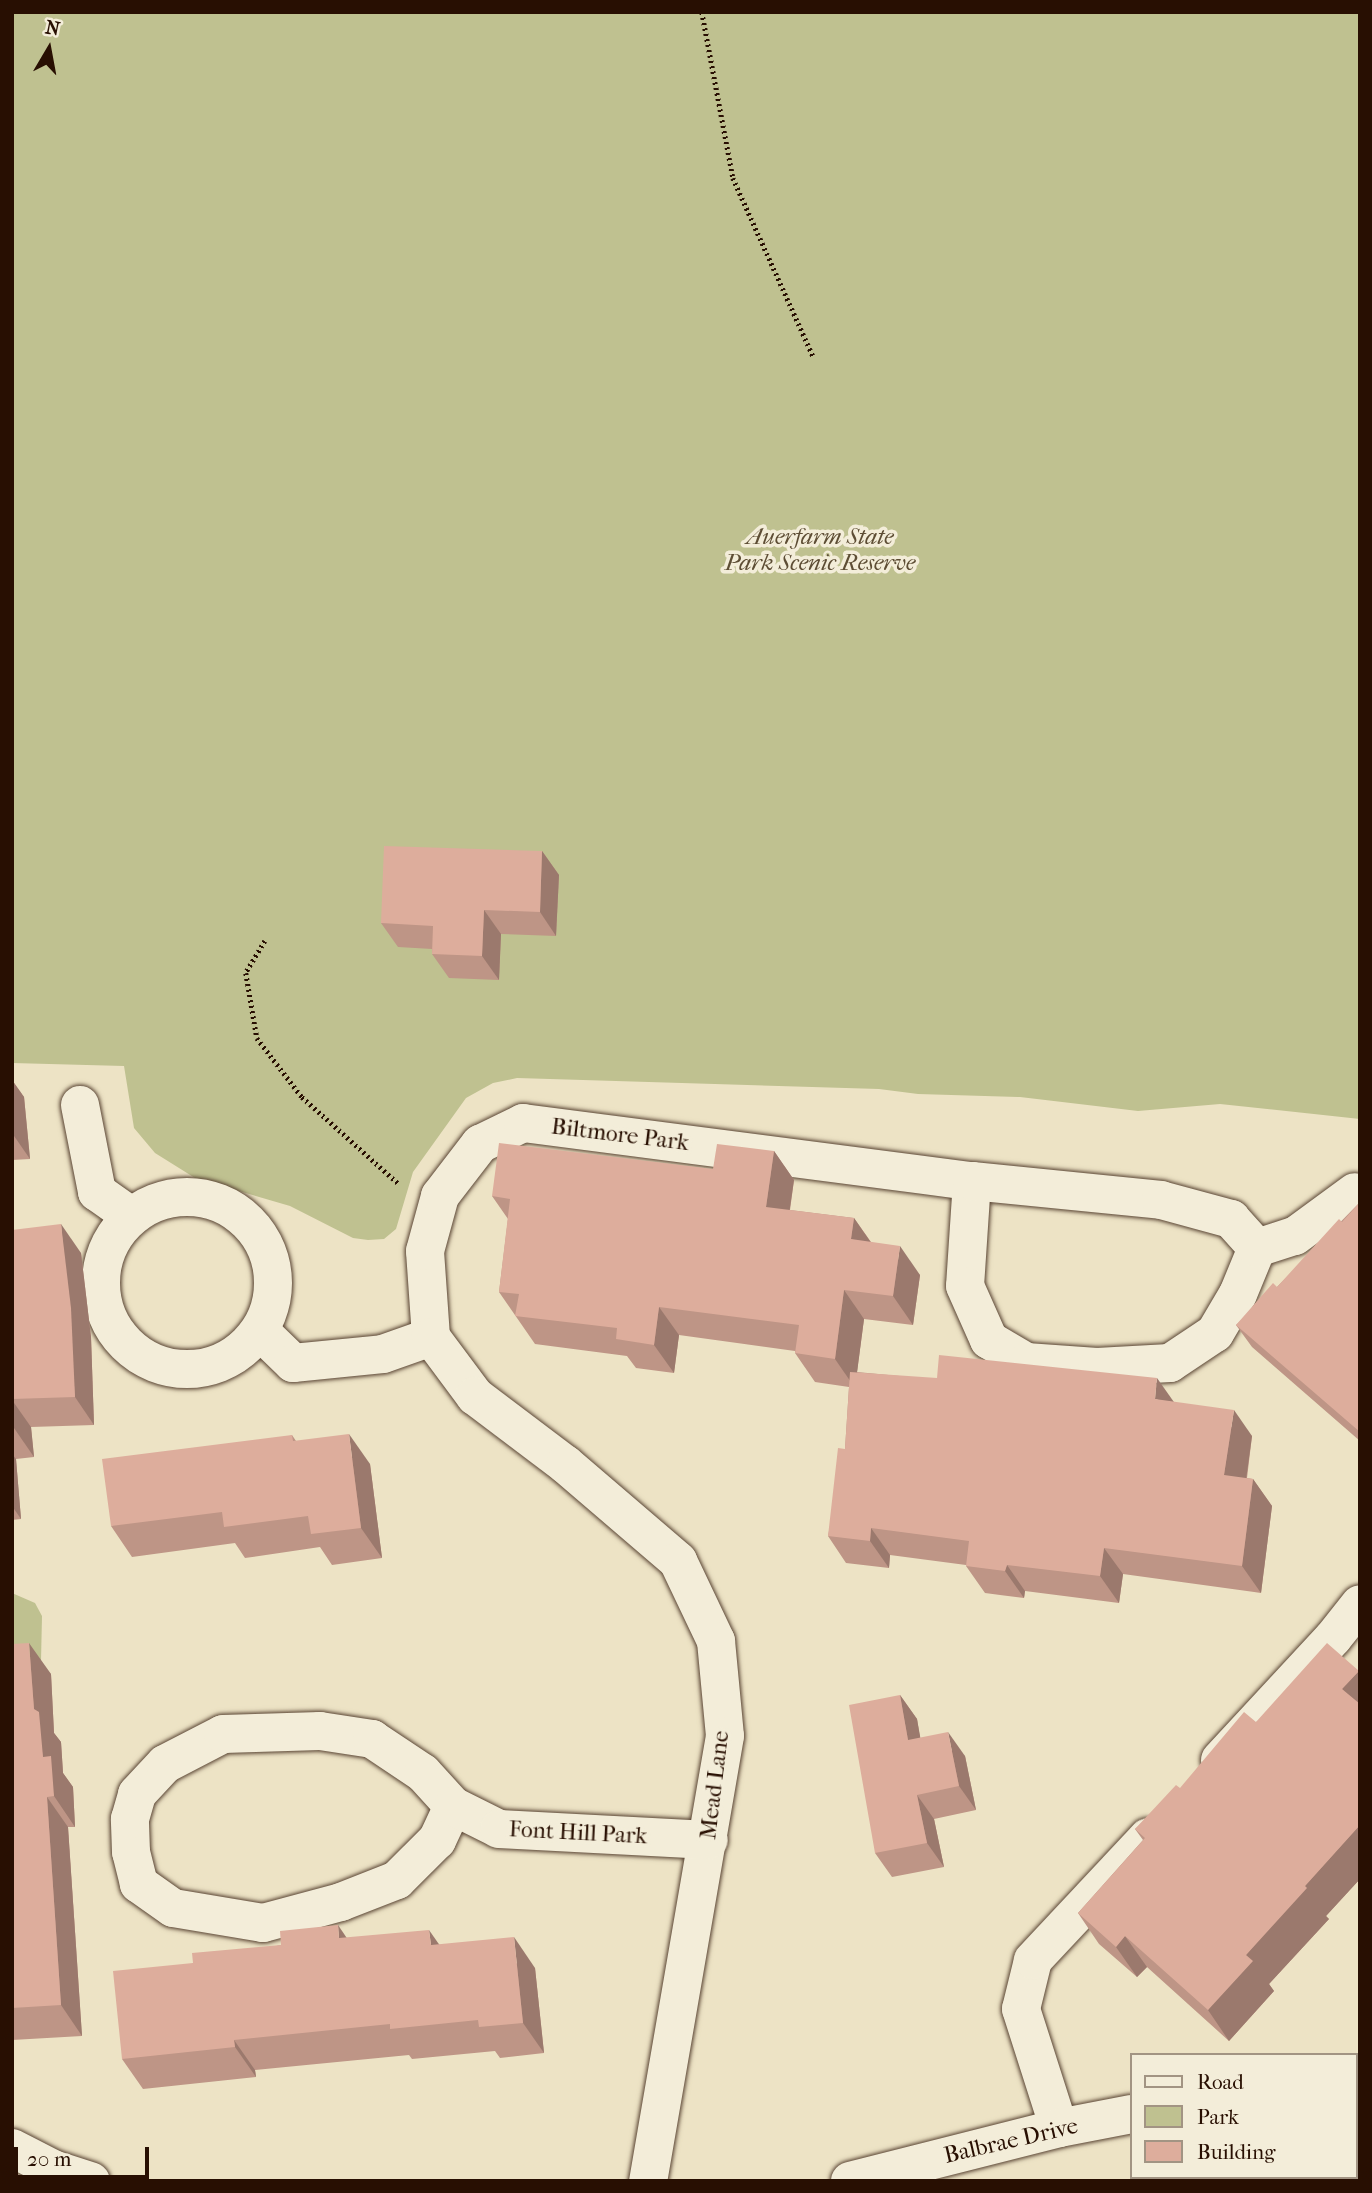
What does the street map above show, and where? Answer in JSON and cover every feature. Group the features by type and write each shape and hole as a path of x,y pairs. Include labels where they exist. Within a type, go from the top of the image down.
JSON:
{"street":[{"path":"80,1105 97,1192 131,1216"},
{"name":"Biltmore Park","path":"430,1337 425,1251 440,1196 480,1144 523,1123 972,1181 1161,1200 1231,1219 1257,1248"},
{"path":"972,1181 965,1286 989,1340 1026,1362 1097,1367 1170,1363 1215,1333 1238,1294 1257,1248 1295,1236 1355,1192"},
{"path":"181,1196 209,1199 234,1210 254,1229 268,1252 274,1279 271,1306 260,1331 239,1353 221,1362 183,1370 153,1363 128,1348 110,1325 101,1296 101,1266 111,1238 131,1216 155,1202 181,1196"},
{"path":"260,1331 293,1363 383,1354 430,1337"},
{"name":"Mead Lane","path":"430,1337 475,1396 565,1464 678,1560 716,1642 725,1736 648,2181"},
{"path":"1059,2128 1021,2009 1033,1960 1183,1799 1346,1644 1360,1604"},
{"name":"Font Hill Park","path":"453,1806 437,1840 397,1880 341,1902 263,1923 173,1908 139,1884 131,1852 131,1819 136,1794 164,1764 223,1734 320,1731 372,1739 423,1773 453,1806 499,1829 709,1840"},
{"name":"Balbrae Drive","path":"850,2181 1059,2128 1130,2114"},
{"path":"12,2148 54,2169 91,2181"}],"path":[{"path":"702,12 733,178 814,358"},
{"path":"265,942 246,973 257,1038 302,1097 403,1187 438,1205"}],"green space":[{"name":"Auerfarm State Park Scenic Reserve","path":"12,12 1360,12 1360,1119 1220,1104 1138,1111 1020,1097 918,1094 879,1089 517,1078 493,1083 466,1098 413,1172 396,1229 384,1239 368,1240 353,1238 290,1206 195,1178 155,1153 134,1128 124,1066 12,1063"},
{"path":"12,1593 35,1603 42,1616 41,1661 12,1677"}],"building":[{"path":"384,846 542,851 540,912 484,910 482,956 432,954 433,926 381,923"},
{"path":"499,1143 713,1169 717,1144 774,1151 766,1207 854,1218 851,1239 900,1246 893,1296 844,1290 835,1359 795,1353 799,1325 659,1307 654,1345 616,1339 617,1328 515,1316 519,1294 499,1292 510,1199 492,1196"},
{"path":"1360,1202 1360,1432 1236,1325 1273,1283 1277,1287 1339,1219 1342,1222"},
{"path":"61,1224 71,1308 75,1397 12,1399 12,1230"},
{"path":"939,1355 1157,1378 1155,1399 1234,1410 1224,1475 1253,1479 1242,1566 1104,1548 1100,1576 1007,1565 1005,1571 966,1566 969,1541 871,1528 870,1541 828,1536 838,1448 845,1449 850,1372 937,1378"},
{"path":"349,1434 361,1528 311,1534 308,1516 224,1527 222,1512 111,1526 102,1459 292,1435 293,1441"},
{"path":"29,1643 34,1709 39,1712 43,1757 51,1756 54,1796 47,1797 61,2005 12,2008 12,1644"},
{"path":"1327,1643 1359,1671 1342,1689 1360,1704 1360,1825 1246,1955 1253,1961 1208,2010 1125,1936 1116,1947 1078,1913 1145,1838 1135,1829 1176,1785 1180,1788 1244,1712 1256,1722"},
{"path":"900,1695 908,1740 948,1732 959,1786 917,1795 927,1843 875,1853 849,1705"},
{"path":"338,1925 339,1938 429,1930 431,1945 514,1937 523,2023 479,2027 478,2020 390,2029 390,2024 234,2040 235,2047 122,2059 113,1971 193,1963 192,1953 281,1945 280,1931"}]}
